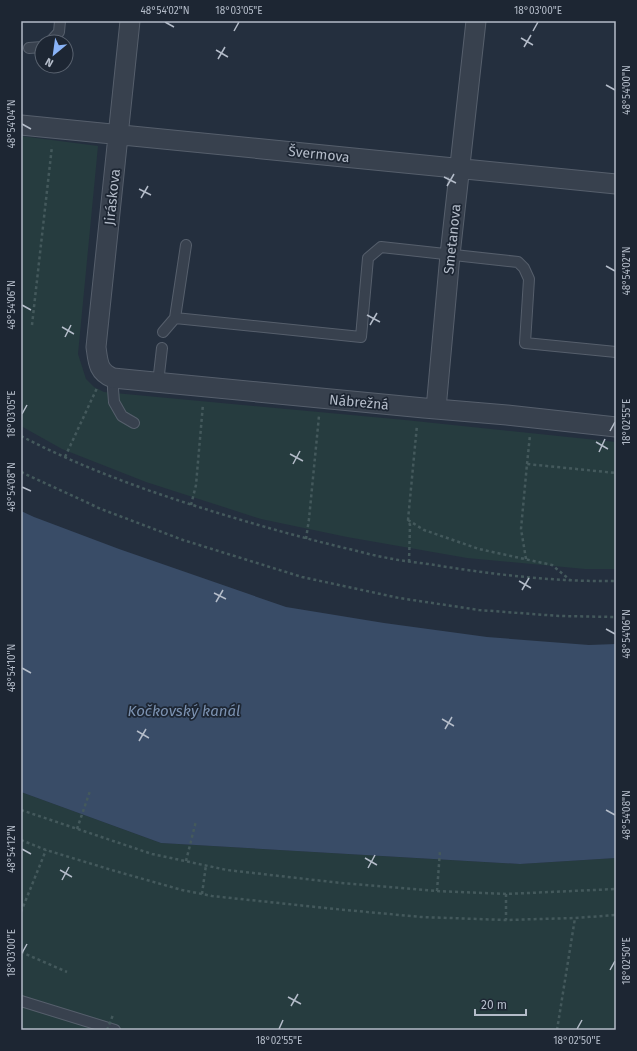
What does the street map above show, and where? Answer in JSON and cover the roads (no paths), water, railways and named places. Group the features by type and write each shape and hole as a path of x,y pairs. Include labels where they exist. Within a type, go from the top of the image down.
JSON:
{"street":[{"name":"Jiráskova","path":"109,375 99,365 96,347 130,21"},
{"name":"Smetanova","path":"436,409 450,255 476,21"},
{"name":"Švermova","path":"21,125 616,184"},
{"name":"Nábrežná","path":"109,375 158,383 507,415 616,427"}],"lane":[{"path":"57,34 59,32 60,21"},
{"path":"29,48 34,48"},
{"path":"163,332 176,318 186,245"},
{"path":"176,318 361,337 368,258 381,247 518,262 524,268 529,279 526,343 616,352"},
{"path":"158,383 162,348"},
{"path":"109,375 113,389 114,402 122,416 134,422"},
{"path":"21,1001 115,1030"}],"water":[{"name":"Kočkovský kanál","path":"21,511 119,549 286,607 384,623 487,637 589,645 616,644 616,858 520,864 161,843 21,792"}]}
